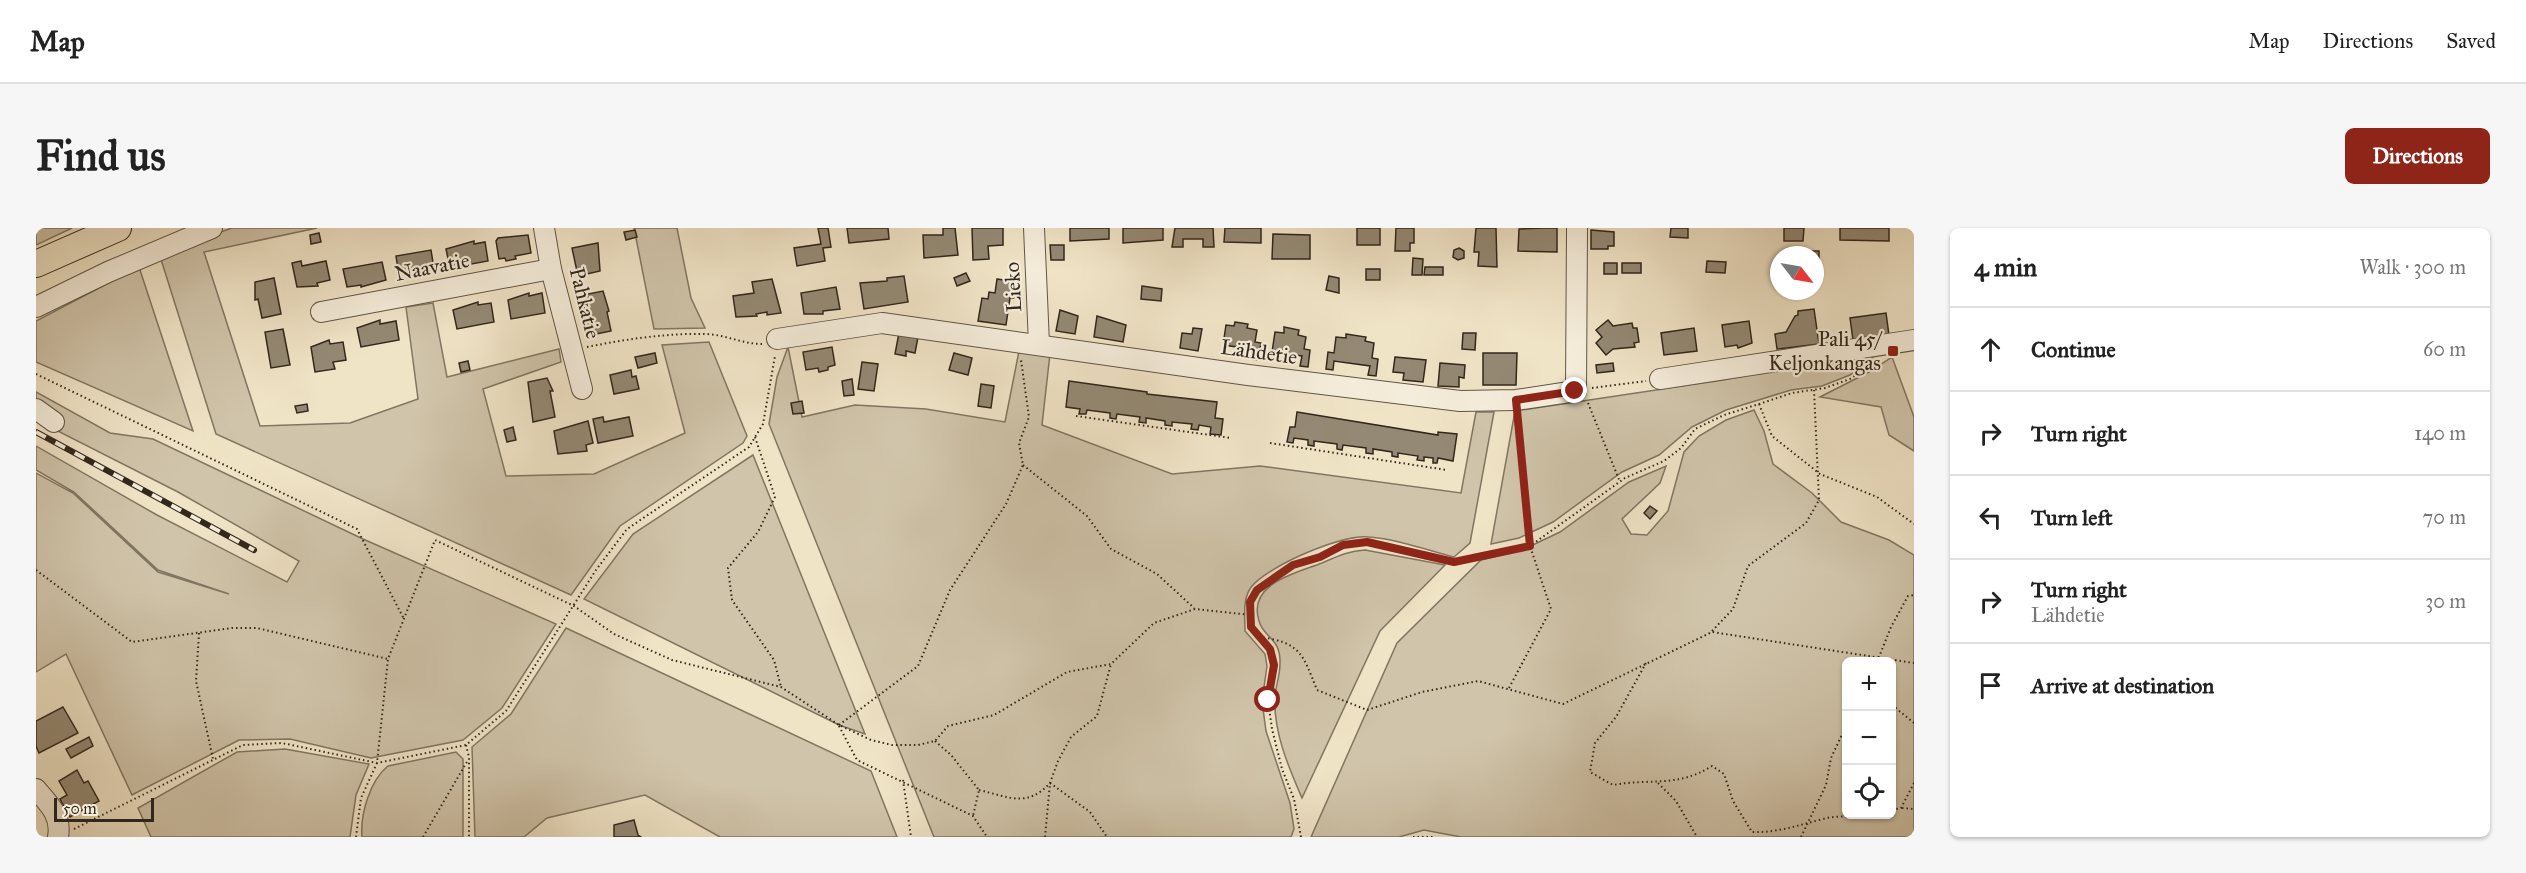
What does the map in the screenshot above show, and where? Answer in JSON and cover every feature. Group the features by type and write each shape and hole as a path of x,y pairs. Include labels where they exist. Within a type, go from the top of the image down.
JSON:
{"main road":[{"path":"36,264 118,228"}],"street":[{"path":"36,307 108,272 212,228"},
{"name":"Pahkatie","path":"544,228 551,269 582,389"},
{"name":"Lieko","path":"1031,343 1034,228"},
{"path":"1577,228 1579,390"},
{"name":"Naavatie","path":"321,312 551,269"},
{"name":"Lähdetie","path":"777,339 882,323 1240,374 1460,401 1516,400 1579,390"},
{"path":"1660,379 1914,340"},
{"path":"36,409 54,422"},
{"path":"36,789 52,806 60,825 58,836"}],"path":[{"path":"58,836 243,745 282,743 377,763 466,745 506,711 596,570 627,530 749,447 763,424 777,339 762,344 750,344 732,337 708,334 638,337 572,349"},
{"path":"839,725 918,666 950,590 1006,504 1023,465 1019,443 1028,425 1029,406 1021,357 1031,343"},
{"path":"1301,837 1294,799 1282,769 1272,729 1268,700 1274,665 1270,649 1251,627 1250,602 1257,590 1293,565 1320,557 1343,545 1367,542 1454,562 1530,546 1620,482 1664,461 1681,448 1695,429 1724,415 1850,379 1887,353 1885,346"},
{"path":"36,374 357,528 404,619"},
{"path":"1620,482 1579,390 1660,379"},
{"path":"1259,637 1282,640 1302,654 1317,690 1367,710 1422,692 1478,681 1563,704 1712,632 1733,609 1748,566 1806,524 1819,500 1820,474 1814,390"},
{"path":"1509,688 1551,609 1530,546 1516,400"},
{"path":"1759,404 1772,436 1820,474 1877,497 1914,524"},
{"path":"1076,417 1231,438"},
{"path":"755,437 775,497 758,532 728,568 732,600 774,660 781,687"},
{"path":"1270,443 1447,470"},
{"path":"1023,465 1088,516 1110,549 1157,574 1195,609"},
{"path":"356,837 361,798 377,763 388,658 435,540 574,606 614,634 672,660 781,687 839,725 872,740 892,745 918,745 935,741 948,726 994,715 1067,672 1111,664 1155,624 1195,609 1251,615"},
{"path":"36,570 132,642 232,628 257,628 388,658"},
{"path":"1879,657 1908,596 1914,595"},
{"path":"1712,632 1864,653 1872,657"},
{"path":"199,633 196,681 213,759"},
{"path":"1647,662 1616,717 1595,743 1590,772 1613,785 1629,782 1658,783 1695,777 1712,766 1724,774 1732,801 1752,832 1807,825 1824,818 1842,818"},
{"path":"1896,662 1914,663"},
{"path":"935,741 951,755 979,790 1021,800 1040,794 1050,783 1071,737 1097,716 1111,664"},
{"path":"1896,708 1914,723"},
{"path":"839,725 857,760 903,780 973,816 987,837"},
{"path":"1801,837 1826,785 1831,758 1842,735"},
{"path":"466,745 469,757 469,837"},
{"path":"423,837 469,757"},
{"path":"903,780 911,837"},
{"path":"1045,837 1050,783"},
{"path":"1050,783 1090,812 1107,837"},
{"path":"1658,783 1676,801 1697,837"},
{"path":"1901,808 1914,783"},
{"path":"973,816 979,790"},
{"path":"1896,809 1914,809"},
{"path":"1413,837 1433,837"}],"shaded area":[{"path":"36,228 72,228 36,245"},
{"path":"232,228 317,228 204,252 260,426 350,423 418,399 406,307 433,303 447,377 559,349 561,362 483,389 506,476 594,474 685,433 662,345 709,342 747,436 743,443 620,526 571,595 216,434 159,253"},
{"path":"634,228 677,228 691,298 705,328 654,329"},
{"path":"139,267 193,431 36,362 36,321"},
{"path":"788,347 802,417 855,405 926,409 1005,422 1019,351 1050,354 1042,425 1172,474 1260,466 1461,493 1476,412 1494,412 1470,543 1454,557 1401,542 1357,537 1307,552 1274,569 1252,586 1245,607 1245,631 1265,654 1267,666 1262,701 1266,731 1290,803 1294,829 1291,837 934,837 769,424 777,377"},
{"path":"1882,350 1850,375 1822,386 1791,390 1726,410 1692,427 1659,455 1622,472 1553,522 1519,538 1491,544 1515,411 1723,380"},
{"path":"1892,357 1914,417 1914,451 1889,435 1881,407 1820,397 1871,371"},
{"path":"36,392 110,433 153,439 363,539 556,624 502,708 463,740 371,758 290,739 239,740 132,795 66,654 36,672 36,473 73,493 158,572 229,594 158,570 74,492 36,470 36,446 157,515 287,582 299,561 178,492 36,420"},
{"path":"1754,410 1764,431 1773,464 1812,493 1841,522 1889,540 1914,555 1914,837 1461,837 1424,830 1399,837 1311,837 1397,643 1481,560 1522,550 1560,532 1629,482 1666,466 1660,483 1622,519 1631,534 1647,535 1668,511 1684,452 1699,436 1726,420"},
{"path":"753,455 865,734 839,725 584,599 633,534"},
{"path":"1365,550 1445,565 1380,631 1302,798 1287,761 1276,722 1275,696 1280,655 1275,643 1261,627 1257,608 1260,597 1267,589 1288,576 1343,554"},
{"path":"566,628 871,771 897,837 720,837 645,795 547,818 524,837 475,837 472,747 511,714"},
{"path":"285,749 369,764 356,795 350,837 151,837 138,808 237,752"},
{"path":"456,752 463,759 463,837 362,837 363,819 371,789 388,766"}],"building":[{"path":"818,228 828,228 831,247 823,248 825,261 797,266 794,248 821,244"},
{"path":"847,228 888,228 889,239 849,243"},
{"path":"943,228 955,228 958,255 924,258 923,235 943,235"},
{"path":"972,228 1003,228 1003,245 988,246 989,259 973,260"},
{"path":"1070,228 1109,228 1109,239 1070,241"},
{"path":"1123,228 1163,228 1163,240 1123,243"},
{"path":"1175,228 1213,228 1214,247 1203,247 1203,239 1183,239 1183,247 1172,247"},
{"path":"1225,228 1261,228 1261,243 1224,242"},
{"path":"1357,228 1380,228 1380,245 1357,245"},
{"path":"1396,228 1414,228 1414,243 1410,243 1410,251 1395,251"},
{"path":"1476,228 1496,228 1497,267 1478,266 1479,252 1474,252"},
{"path":"1557,228 1557,252 1518,251 1519,229"},
{"path":"1671,228 1688,228 1688,238 1670,237"},
{"path":"1784,228 1804,228 1803,241 1784,241"},
{"path":"1840,228 1889,228 1889,241 1840,240"},
{"path":"635,230 637,237 626,240 624,232"},
{"path":"1591,230 1614,232 1614,246 1608,246 1608,249 1591,249"},
{"path":"319,233 321,242 311,244 310,235"},
{"path":"1273,234 1310,235 1310,259 1272,259"},
{"path":"528,235 531,253 515,256 516,259 506,261 505,258 499,259 496,241 498,238"},
{"path":"474,241 474,244 485,242 488,261 450,268 446,249"},
{"path":"598,243 600,271 578,276 572,248"},
{"path":"1050,245 1064,245 1064,260 1051,260"},
{"path":"1459,248 1464,251 1464,258 1458,260 1453,257 1454,250"},
{"path":"431,250 434,269 399,275 396,256"},
{"path":"1413,258 1423,259 1422,275 1412,275"},
{"path":"301,261 302,266 326,261 330,280 317,283 318,286 297,287 292,263"},
{"path":"1707,261 1726,262 1725,273 1706,272"},
{"path":"382,262 386,280 361,287 361,285 347,287 343,269"},
{"path":"1604,263 1617,263 1617,274 1604,274"},
{"path":"1622,263 1641,263 1641,273 1622,273"},
{"path":"1425,267 1443,267 1443,275 1424,275"},
{"path":"1366,269 1380,269 1380,280 1366,280"},
{"path":"966,273 970,281 957,286 954,278"},
{"path":"904,276 908,302 864,309 860,283 887,281 887,278"},
{"path":"1329,276 1339,278 1339,293 1326,290"},
{"path":"274,278 281,314 262,318 258,299 255,300 255,282"},
{"path":"772,279 781,313 767,315 767,312 756,314 757,316 736,317 733,296 754,293 752,282"},
{"path":"997,279 1017,282 1014,298 1010,298 1006,325 978,321 982,298 988,299 989,292 995,293"},
{"path":"1142,286 1162,289 1161,301 1141,299"},
{"path":"836,287 840,309 823,311 823,314 804,314 801,293"},
{"path":"603,291 609,311 607,312 611,331 591,335 589,327 586,327 583,295"},
{"path":"529,293 529,296 542,293 545,313 511,319 508,300"},
{"path":"478,302 478,305 491,303 494,322 457,329 453,310"},
{"path":"1814,309 1819,344 1777,349 1775,334 1786,332 1795,316 1798,315 1798,311"},
{"path":"1060,310 1078,316 1075,334 1056,331"},
{"path":"1886,313 1889,335 1853,340 1850,318"},
{"path":"1097,316 1126,325 1123,342 1094,337"},
{"path":"380,320 380,324 396,321 399,340 361,347 357,328"},
{"path":"1608,320 1613,326 1632,323 1633,328 1637,328 1639,342 1634,343 1635,347 1613,349 1606,355 1596,343 1602,337 1596,330"},
{"path":"1749,321 1752,343 1738,348 1737,345 1725,347 1722,325"},
{"path":"1235,322 1248,324 1247,328 1257,330 1255,342 1261,343 1258,360 1250,359 1252,349 1223,345 1226,325 1234,326"},
{"path":"1284,327 1299,330 1298,335 1306,337 1304,349 1310,350 1308,367 1300,366 1302,356 1272,352 1275,332 1284,333"},
{"path":"1193,328 1202,329 1198,351 1180,348 1182,333 1192,334"},
{"path":"1694,328 1697,351 1664,355 1661,333"},
{"path":"283,329 290,365 271,368 265,332"},
{"path":"899,333 918,337 915,353 906,351 906,356 895,354"},
{"path":"1463,333 1476,333 1475,350 1462,349"},
{"path":"1346,334 1366,337 1365,341 1374,343 1372,358 1378,359 1376,376 1368,375 1370,366 1334,361 1333,370 1326,369 1328,352 1334,353 1336,337 1346,338"},
{"path":"329,340 330,344 343,342 346,360 333,362 335,369 315,372 311,347"},
{"path":"832,347 835,365 819,372 818,368 806,370 803,352"},
{"path":"655,353 657,363 638,368 635,357"},
{"path":"954,353 972,358 968,375 949,370"},
{"path":"1483,353 1517,353 1516,385 1483,385"},
{"path":"1395,357 1426,360 1423,382 1403,380 1404,373 1393,372"},
{"path":"468,361 470,370 461,372 459,363"},
{"path":"862,362 878,364 874,391 858,389"},
{"path":"1440,363 1465,365 1464,378 1459,377 1459,387 1438,386"},
{"path":"1613,363 1614,371 1597,373 1596,365"},
{"path":"631,370 632,377 636,376 639,389 614,394 610,375"},
{"path":"547,378 553,391 550,391 555,417 533,422 528,382"},
{"path":"852,379 854,395 844,396 842,381"},
{"path":"1069,381 1147,392 1147,394 1217,402 1215,418 1223,419 1221,435 1210,434 1211,427 1199,425 1198,430 1191,429 1192,424 1172,422 1172,426 1165,425 1165,421 1146,418 1146,423 1139,422 1140,417 1117,414 1116,419 1110,418 1110,413 1087,410 1086,414 1079,414 1080,409 1066,407"},
{"path":"981,384 994,386 991,408 978,406"},
{"path":"802,401 804,413 793,414 791,403"},
{"path":"307,404 308,411 297,413 295,406"},
{"path":"1297,412 1438,435 1438,432 1457,434 1453,461 1438,458 1437,463 1433,463 1433,458 1424,457 1424,461 1417,460 1418,456 1398,453 1398,457 1392,456 1392,452 1373,449 1373,454 1366,453 1366,448 1343,445 1342,450 1337,449 1337,444 1314,441 1314,446 1308,445 1308,440 1294,438 1293,443 1287,442 1290,427 1295,427"},
{"path":"603,417 604,422 629,417 633,436 598,443 593,419"},
{"path":"588,421 593,443 586,445 587,451 558,454 554,431"},
{"path":"513,427 516,440 507,442 504,430"},
{"path":"1650,506 1657,511 1650,519 1644,513"},
{"path":"63,707 78,733 39,753 36,746 36,721"},
{"path":"89,737 93,746 71,758 66,749"},
{"path":"77,770 84,783 88,781 99,801 70,817 60,799 67,795 59,781"},
{"path":"634,820 638,835 641,837 614,837 614,825"}],"railway":[{"path":"36,432 254,550"}],"place":[{"name":"Pali 45/ Keljonkangas","path":"1893,351"}],"route":[{"path":"1268,700 1274,665 1270,649 1251,627 1250,602 1257,590 1293,565 1320,557 1343,545 1367,542 1454,562 1530,546 1516,400 1575,391"}]}
